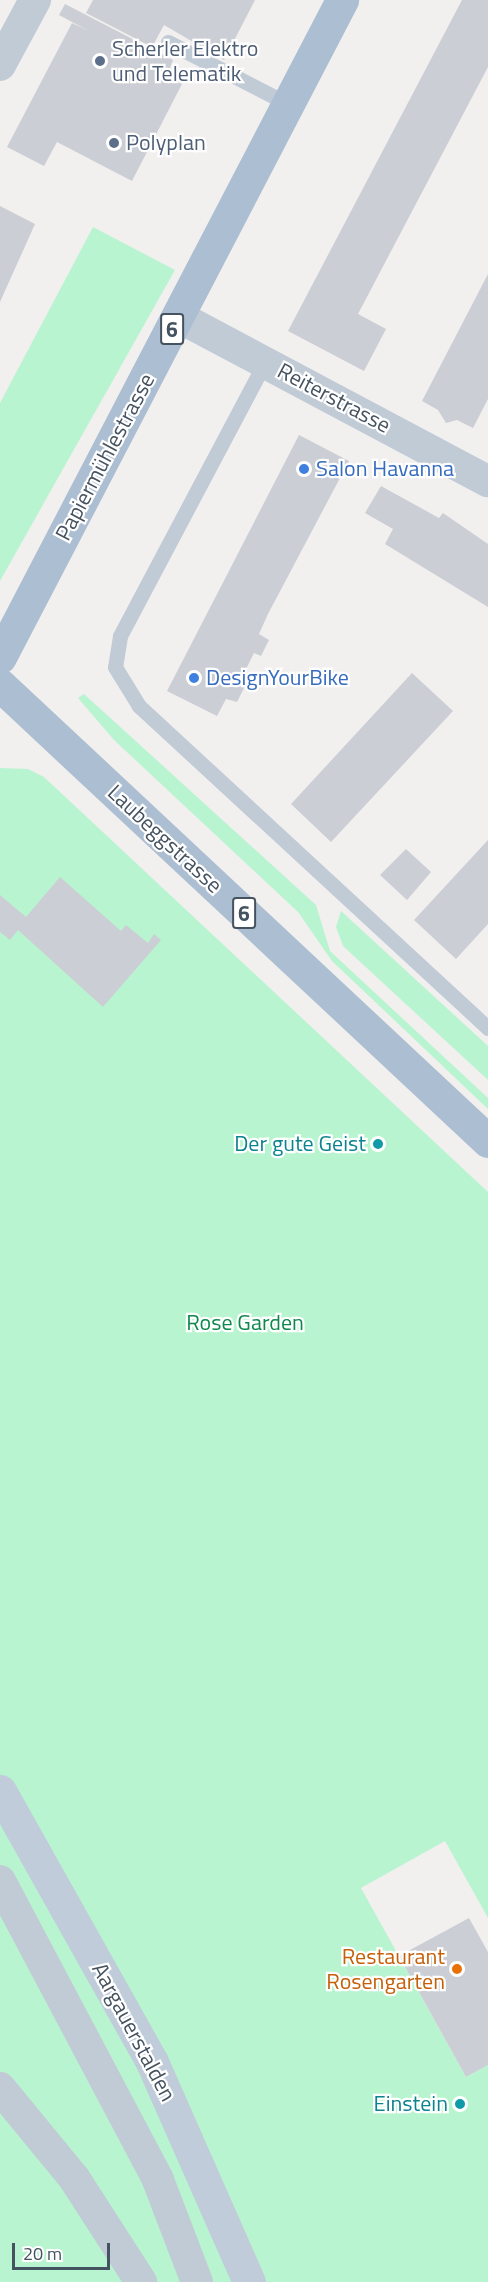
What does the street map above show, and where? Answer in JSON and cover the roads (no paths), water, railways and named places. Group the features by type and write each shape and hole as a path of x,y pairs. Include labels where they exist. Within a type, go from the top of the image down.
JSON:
{"main road":[{"name":"Papiermühlestrasse","path":"0,657 342,0"},
{"name":"Laubeggstrasse","path":"0,685 488,1141"},
{"name":"Aargauerstalden","path":"0,1791 152,2062 249,2282"}],"street":[{"path":"0,65 35,0"},
{"name":"Reiterstrasse","path":"179,317 488,481"},
{"name":"Aargauerstalden","path":"0,1881 158,2180 197,2282"},
{"path":"0,2088 74,2178 141,2282"}],"lane":[{"path":"168,42 210,59 288,104"},
{"path":"264,362 120,636 115,667 139,706 488,1028"}],"place":[{"name":"Scherler Elektro und Telematik","path":"100,61"},
{"name":"Polyplan","path":"114,143"},
{"name":"Salon Havanna","path":"304,469"},
{"name":"DesignYourBike","path":"194,678"},
{"name":"Der gute Geist","path":"378,1144"},
{"name":"Restaurant Rosengarten","path":"457,1969"},
{"name":"Einstein","path":"460,2104"}],"park label":[{"name":"Rose Garden","path":"245,1323"}]}
